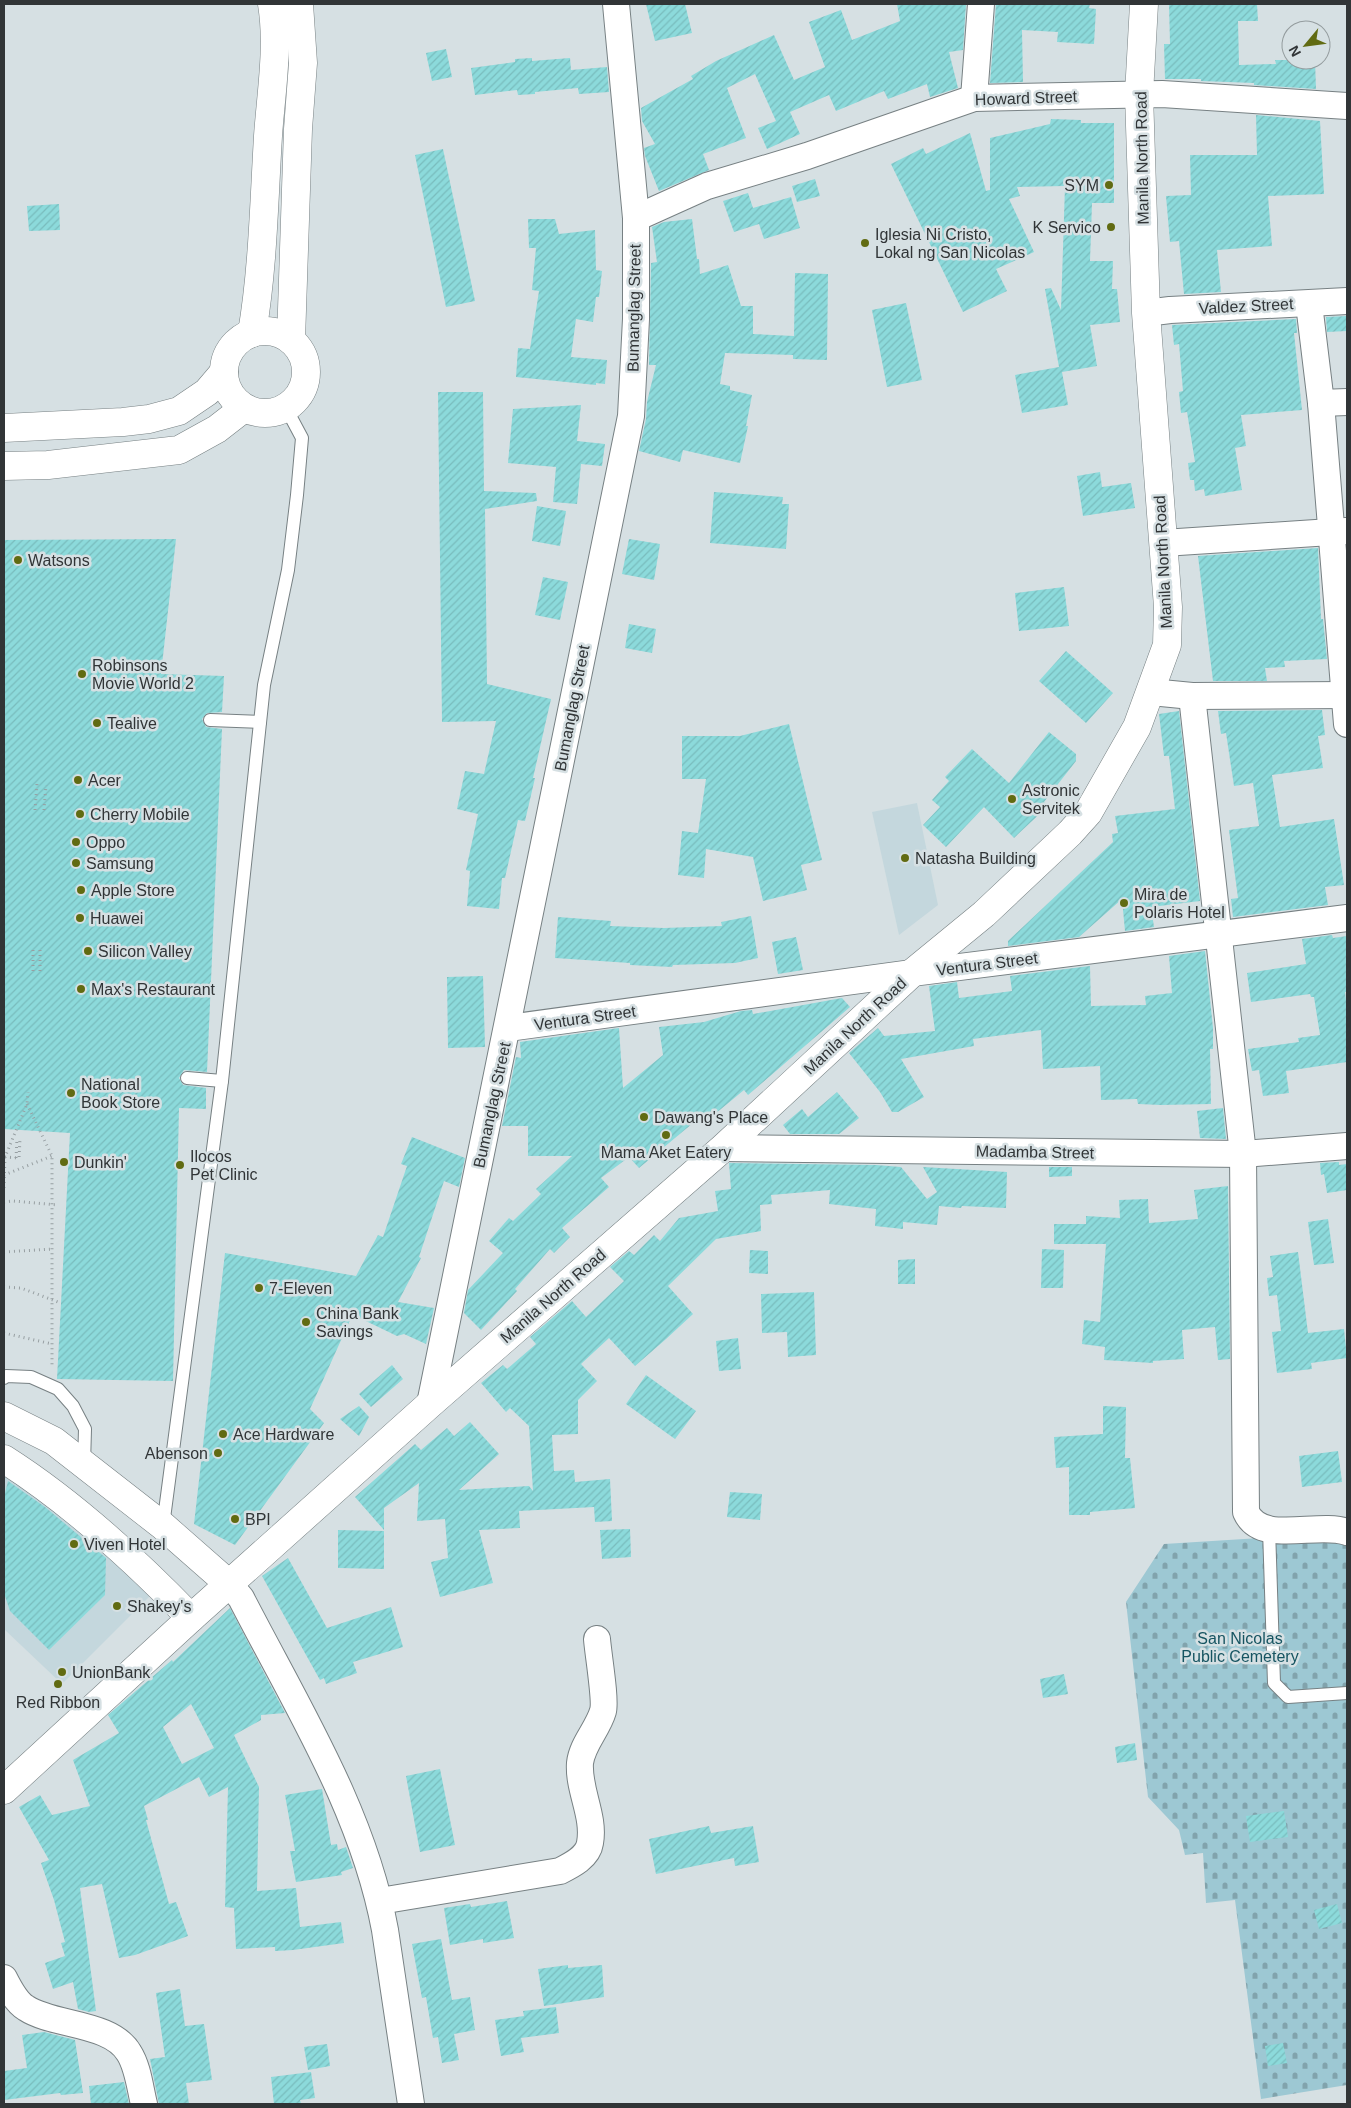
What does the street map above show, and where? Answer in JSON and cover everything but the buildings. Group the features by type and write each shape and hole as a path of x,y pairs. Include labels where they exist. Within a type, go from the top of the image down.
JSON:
{"main road":[{"path":"252,333 260,272 273,58 274,18 272,4"},
{"path":"291,340 302,64 299,4"},
{"name":"Manila North Road","path":"4,1790 191,1618 430,1404 723,1148 912,973 984,914 1070,833 1088,813 1137,727 1167,646 1168,607 1146,313 1139,94 1144,4"},
{"path":"272,332 291,340 303,356 306,376 300,394 286,408 272,413 258,413 244,408 233,399 226,386 224,372 227,355 237,341 252,333 272,332"},
{"path":"4,428 122,422 156,417 179,411 207,392 224,372"},
{"path":"7,468 179,450 217,429 244,408"},
{"path":"4,1416 54,1441 163,1526 229,1584"},
{"path":"4,1460 42,1483 96,1527 191,1618"}],"street":[{"name":"Bumanglag Street","path":"430,1404 508,1028 630,416 636,319 636,218 616,4"},
{"path":"974,98 981,4"},
{"name":"Howard Street","path":"636,218 707,186 807,156 974,98 1139,94 1347,106"},
{"name":"Valdez Street","path":"1146,313 1170,310 1347,301"},
{"path":"1309,304 1338,531 1347,724"},
{"path":"1321,404 1347,402"},
{"path":"1163,543 1338,531"},
{"path":"1151,692 1192,696 1345,695"},
{"path":"1192,696 1243,1154 1246,1512 1250,1520 1255,1524 1268,1529 1288,1531 1317,1528 1347,1532"},
{"name":"Ventura Street","path":"508,1028 912,973 1347,918"},
{"name":"Madamba Street","path":"723,1148 1243,1154 1347,1146"},
{"path":"229,1584 241,1598 307,1722 338,1788 371,1870 380,1901 411,2104"},
{"path":"380,1901 560,1871 576,1862 584,1854 590,1844 589,1819 581,1780 580,1762 586,1743 598,1727 604,1708 597,1639"},
{"path":"4,1978 18,2000 26,2008 98,2031 118,2041 129,2053 144,2104"}],"lane":[{"path":"163,1526 222,1081 264,685 288,570 297,495 302,438 286,408"},
{"path":"210,720 260,722"},
{"path":"186,1078 222,1081"},
{"path":"4,1378 6,1376 31,1377 58,1389 73,1406 85,1429 84,1464"},
{"path":"1268,1529 1274,1683 1288,1697 1347,1693"}],"path":[{"path":"35,810 37,784"},
{"path":"44,810 46,785"},
{"path":"33,971 34,946"},
{"path":"40,946 40,971"},
{"path":"4,1188 4,1157 27,1104 28,1092"},
{"path":"27,1104 52,1156 52,1386"},
{"path":"4,1157 19,1158 18,1139"},
{"path":"4,1175 52,1156"},
{"path":"4,1202 58,1205"},
{"path":"4,1252 52,1249"},
{"path":"4,1287 21,1288 58,1302"},
{"path":"4,1333 52,1344"}],"shaded area":[{"name":"Natasha Building","path":"917,803 938,905 899,935 872,812"},
{"path":"4,1449 162,1584 62,1684 4,1629"}],"green space":[{"name":"San Nicolas Public Cemetery","path":"1342,1533 1347,1537 1347,2085 1261,2099 1235,1900 1206,1903 1203,1853 1185,1855 1179,1830 1148,1797 1126,1602 1164,1544"}],"place":[{"name":"SYM","path":"1109,185"},
{"name":"K Servico","path":"1111,227"},
{"name":"Iglesia Ni Cristo, Lokal ng San Nicolas","path":"865,243"},
{"name":"Watsons","path":"18,560"},
{"name":"Robinsons Movie World 2","path":"82,674"},
{"name":"Tealive","path":"97,723"},
{"name":"Acer","path":"78,780"},
{"name":"Astronic Servitek","path":"1012,799"},
{"name":"Cherry Mobile","path":"80,814"},
{"name":"Oppo","path":"76,842"},
{"name":"Natasha Building","path":"905,858"},
{"name":"Samsung","path":"76,863"},
{"name":"Apple Store","path":"81,890"},
{"name":"Mira de Polaris Hotel","path":"1124,903"},
{"name":"Huawei","path":"80,918"},
{"name":"Silicon Valley","path":"88,951"},
{"name":"Max's Restaurant","path":"81,989"},
{"name":"National Book Store","path":"71,1093"},
{"name":"Dawang's Place","path":"644,1117"},
{"name":"Mama Aket Eatery","path":"666,1135"},
{"name":"Dunkin'","path":"64,1162"},
{"name":"Ilocos Pet Clinic","path":"180,1165"},
{"name":"7-Eleven","path":"259,1288"},
{"name":"China Bank Savings","path":"306,1322"},
{"name":"Ace Hardware","path":"223,1434"},
{"name":"Abenson","path":"218,1453"},
{"name":"BPI","path":"235,1519"},
{"name":"Viven Hotel","path":"74,1544"},
{"name":"Shakey's","path":"117,1606"},
{"name":"UnionBank","path":"62,1672"},
{"name":"Red Ribbon","path":"58,1684"}]}
